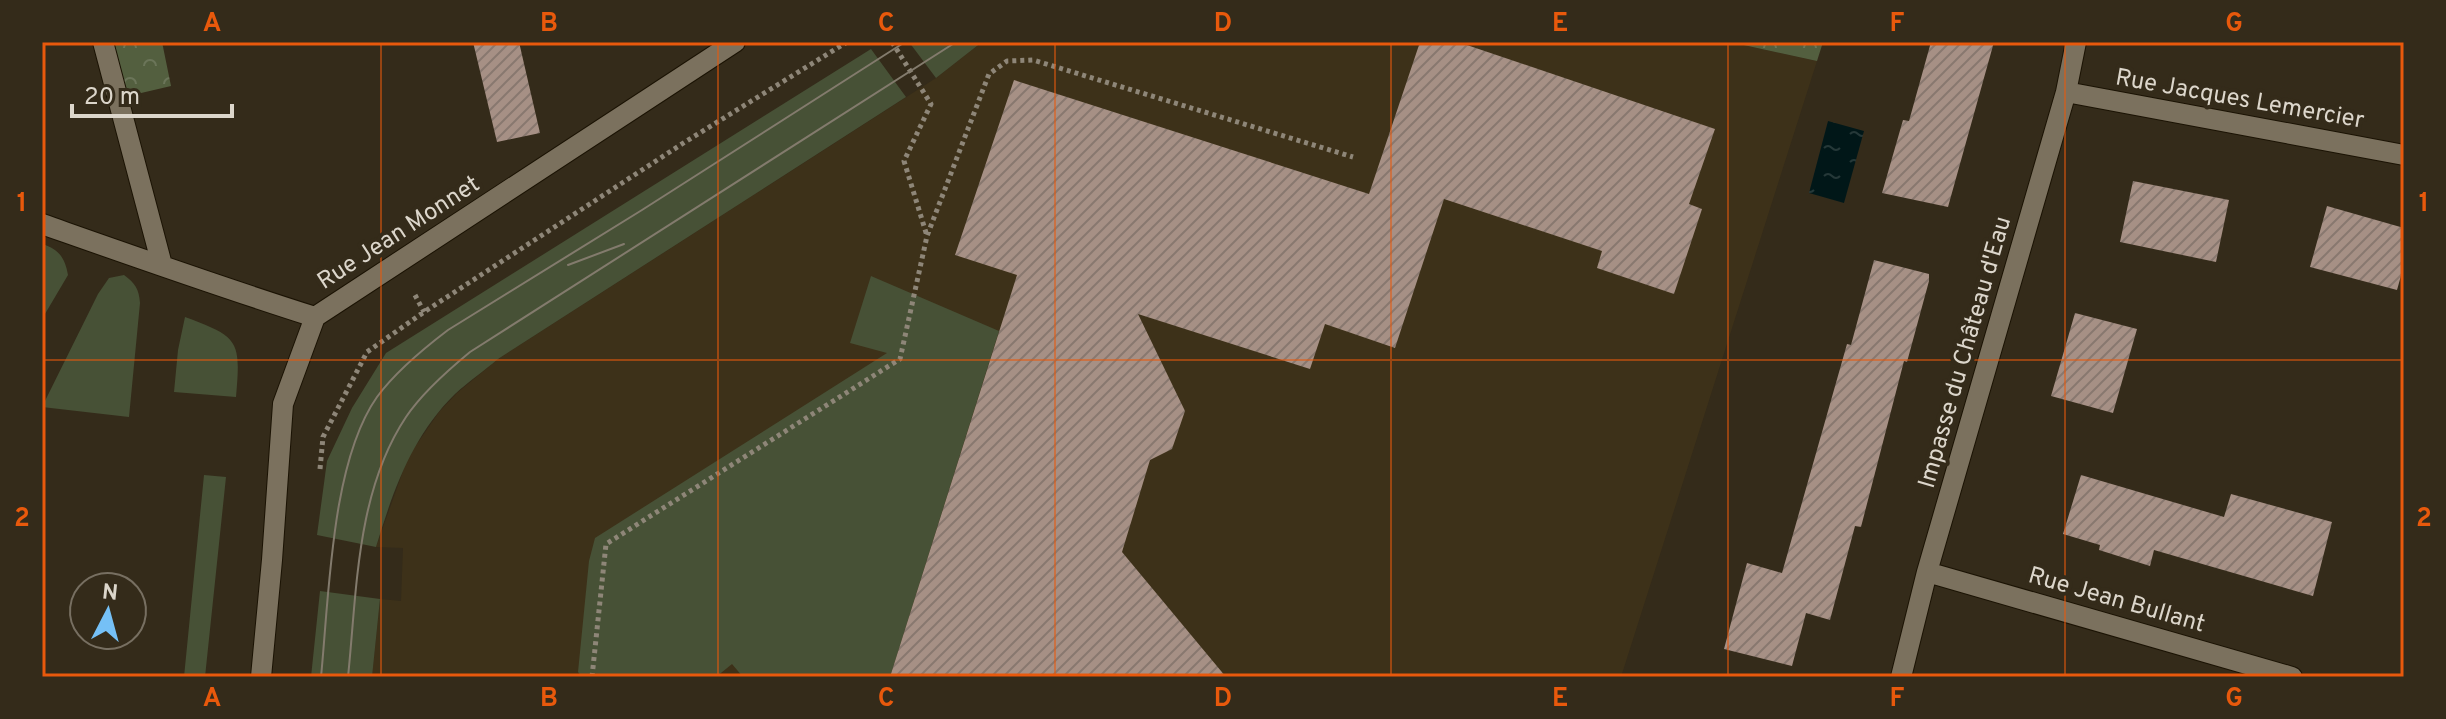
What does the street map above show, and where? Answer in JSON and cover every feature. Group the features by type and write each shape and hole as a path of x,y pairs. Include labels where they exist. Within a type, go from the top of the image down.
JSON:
{"street":[{"path":"103,42 162,265"},
{"name":"Rue Jean Monnet","path":"261,677 283,404 315,317 735,42"},
{"name":"Impasse du Château d'Eau","path":"1901,677 1927,572 2066,92 2076,42"},
{"name":"Rue Jacques Lemercier","path":"2066,92 2404,155"},
{"path":"42,224 215,286 315,317"},
{"name":"Rue Jean Bullant","path":"1927,572 2292,677"}],"path":[{"path":"319,480 323,437 367,352 672,150 847,42"},
{"path":"892,42 931,104 904,161 927,236"},
{"path":"592,677 606,544 900,359 927,236 989,74 1007,61 1033,60 1353,157"}],"shaded area":[{"path":"982,42 1730,42 1817,61 1621,677 372,677 380,599 401,601 403,548 376,547 408,457 439,412 457,393 498,359 936,78"}],"green space":[{"path":"100,42 162,42 171,86 124,97"},
{"path":"909,42 982,42 936,78"},
{"path":"1730,42 1823,42 1817,61"},
{"path":"871,49 906,97 498,359 460,390 440,410 416,446 389,505 376,547 317,535 327,461 352,408 386,353"},
{"path":"42,244 60,255 68,275 42,319"},
{"path":"124,275 136,287 140,303 129,417 42,407 98,294 109,278"},
{"path":"871,276 999,331 890,677 743,677 732,664 716,677 582,677 578,672 589,561 595,538 887,353 850,343"},
{"path":"185,317 216,330 233,343 238,363 236,397 174,392"},
{"path":"204,475 226,477 205,677 184,677"},
{"path":"320,591 380,599 372,677 311,677"}],"water":[{"path":"1828,121 1864,131 1844,203 1809,193"}],"building":[{"path":"473,42 519,42 540,133 497,142"},
{"path":"1420,42 1458,42 1715,129 1689,204 1702,209 1674,294 1597,268 1602,251 1444,199 1395,348 1325,324 1310,369 1138,314 1185,411 1172,449 1150,460 1122,552 1226,677 890,677 1017,275 955,255 1014,80 1369,194"},
{"path":"1931,42 1994,42 1948,207 1882,193 1903,120 1909,121"},
{"path":"2133,181 2229,200 2216,262 2120,242"},
{"path":"2327,206 2404,228 2404,265 2397,290 2310,267"},
{"path":"1874,260 1929,274 1929,281 1907,362 1904,361 1861,527 1855,526 1830,620 1806,613 1792,666 1724,649 1747,563 1782,573"},
{"path":"2075,313 2137,329 2113,413 2051,396"},
{"path":"2081,475 2224,517 2231,494 2332,522 2313,596 2154,550 2150,566 2099,550 2100,545 2063,534"}],"tram line":[{"path":"321,677 330,570 341,493 362,424 377,397 393,378 448,330 905,42"},
{"path":"348,677 357,577 377,477 406,417 427,391 470,352 956,42"},
{"path":"568,265 624,244"}]}
